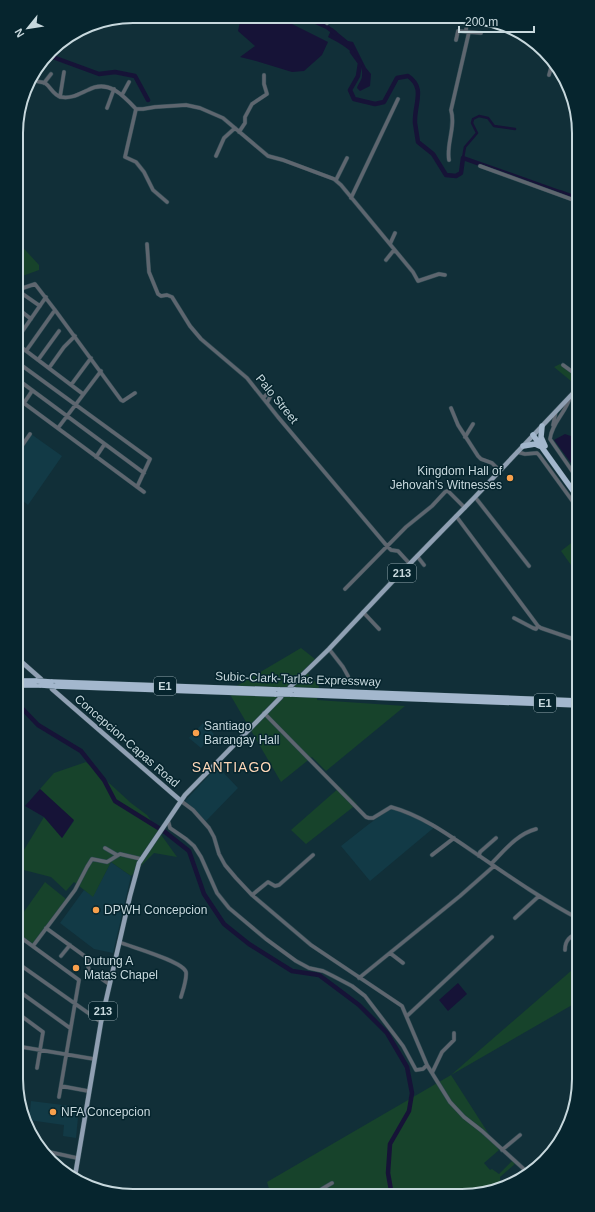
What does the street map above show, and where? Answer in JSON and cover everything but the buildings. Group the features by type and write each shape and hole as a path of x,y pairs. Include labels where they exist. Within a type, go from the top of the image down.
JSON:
{"highway":[{"path":"542,426 541,437 544,447 572,489"},
{"path":"534,434 572,484"},
{"path":"523,446 535,444 544,447"},
{"name":"Subic-Clark-Tarlac Expressway","path":"23,682 40,682 53,686 279,693 291,690 572,701"},
{"name":"Subic-Clark-Tarlac Expressway","path":"291,690 572,704"},
{"path":"552,700 572,698"}],"main road":[{"name":"213","path":"291,690 363,612 476,497 570,396"},
{"path":"23,664 40,682"},
{"name":"Concepcion-Capas Road","path":"53,686 181,801 141,859 130,896 100,1022 75,1172"},
{"name":"213","path":"181,801 264,713 279,693"}],"street":[{"path":"449,160 447,152 453,116 451,110 468,32 467,23"},
{"path":"456,40 458,31 481,33"},
{"path":"549,75 551,69"},
{"path":"60,97 64,72"},
{"path":"44,82 51,74"},
{"path":"239,132 245,124 245,117 252,104 267,94 264,84 264,75"},
{"path":"36,81 44,82 60,97 73,97 80,95 89,89 100,86 114,89 122,94 136,109"},
{"path":"122,94 129,82"},
{"path":"107,108 114,89"},
{"path":"351,198 398,99"},
{"path":"136,109 190,106 218,116 235,128 268,156 283,160 336,180 390,244 418,281 439,274 445,275"},
{"path":"136,109 125,149 125,157 136,162 144,172 153,190 167,202"},
{"path":"216,156 224,138 235,128"},
{"path":"336,180 347,158"},
{"path":"480,166 572,199"},
{"path":"390,244 395,233"},
{"name":"Palo Street","path":"147,244 148,272 158,294 161,296 167,295 172,297 190,326 201,339 247,378 387,546 391,550 398,551 410,564"},
{"path":"386,260 394,250"},
{"path":"23,288 35,284 56,310 122,401 135,393"},
{"path":"23,294 40,306"},
{"path":"23,330 46,297"},
{"path":"26,351 56,310"},
{"path":"23,313 31,319"},
{"path":"38,360 59,331"},
{"path":"49,368 64,347 75,336"},
{"path":"23,349 83,394"},
{"path":"72,385 91,358"},
{"path":"563,365 572,372"},
{"path":"23,366 150,459 138,487"},
{"path":"58,428 101,371"},
{"path":"252,385 254,380"},
{"path":"23,384 144,474"},
{"path":"32,391 24,403 144,492"},
{"path":"263,398 269,394 270,404"},
{"path":"552,428 568,405 570,396"},
{"path":"451,408 458,425 481,459 492,463 500,471"},
{"path":"556,411 550,437 551,441 572,471"},
{"path":"465,436 473,424"},
{"path":"23,444 30,434"},
{"path":"96,457 104,445"},
{"path":"517,452 525,454 537,453 572,500"},
{"path":"344,590 387,546 446,491 449,492 465,508"},
{"path":"476,497 528,566"},
{"path":"456,516 538,626 572,639"},
{"path":"417,556 424,565"},
{"path":"363,612 379,629"},
{"path":"514,618 536,629 538,626"},
{"path":"329,649 348,676"},
{"path":"264,713 366,817 373,818 391,807 423,821 454,838 539,896 572,915"},
{"path":"181,801 209,828 214,837 219,854 225,864 252,895 307,942 400,1005 407,1016 427,1065 452,1106 524,1169"},
{"path":"167,821 170,828 194,846 201,857 217,892 228,908 296,961 309,968 333,976 352,986 365,996 403,1046 416,1070 423,1069 427,1065"},
{"path":"359,978 460,896 493,865 520,836 526,832 536,829"},
{"path":"432,855 454,838"},
{"path":"479,856 480,852 496,838"},
{"path":"105,848 117,855"},
{"path":"33,946 75,890 91,860 94,859 107,862 117,855 124,854 141,859"},
{"path":"252,895 268,882 275,886 279,885 313,855"},
{"path":"515,918 539,896"},
{"path":"46,928 90,960"},
{"path":"565,950 565,945 568,939 572,937"},
{"path":"407,1016 492,938"},
{"path":"23,939 79,980 59,1097"},
{"path":"119,942 182,966 186,974 181,997"},
{"path":"60,956 70,945"},
{"path":"390,953 402,963"},
{"path":"92,955 88,966 89,970 109,984"},
{"path":"23,967 100,1022"},
{"path":"23,994 70,1028"},
{"path":"23,1017 43,1032 38,1068"},
{"path":"432,1073 442,1052 454,1040 454,1033"},
{"path":"23,1047 94,1059"},
{"path":"61,1086 88,1091"},
{"path":"502,1150 520,1135"},
{"path":"50,1152 77,1158"},
{"path":"322,1189 332,1183"}],"shaded area":[{"path":"240,23 290,23 328,42 322,55 304,71 292,72 240,57 255,46 238,31"},
{"path":"332,28 348,41 353,42 366,68 371,74 370,86 360,91 357,88 362,76 360,63 351,52 328,37"},
{"path":"31,434 62,456 28,505 23,501 23,446"},
{"path":"565,434 572,436 572,464 554,440"},
{"path":"203,723 214,734 201,748 189,738"},
{"path":"219,768 238,788 206,821 185,801 213,771 215,773"},
{"path":"40,789 74,820 62,838 44,817 25,806"},
{"path":"393,809 437,825 370,881 341,846 369,824"},
{"name":"DPWH Concepcion","path":"111,862 131,876 113,953 94,949 60,923 84,890 93,896"},
{"path":"458,983 467,994 448,1011 439,1000"},
{"path":"31,1101 79,1107 76,1138 63,1136 64,1125 31,1120 29,1115"}],"green space":[{"path":"23,248 39,265 39,270 23,276"},
{"path":"560,364 572,374 572,382 554,367"},
{"path":"572,542 572,566 561,551"},
{"path":"301,648 315,659 308,674 319,686 317,700 405,706 326,771 312,757 281,782 228,691"},
{"path":"86,762 131,803 147,815 177,857 154,853 131,876 111,862 93,897 74,882 66,891 51,877 23,870 23,852 44,817 62,838 74,821 40,789 54,773"},
{"path":"340,787 357,804 306,844 291,830"},
{"path":"45,882 66,899 33,944 23,937 23,913"},
{"path":"572,970 572,1005 451,1075"},
{"path":"451,1075 499,1150 484,1163 490,1170 492,1169 499,1174 513,1160 515,1164 500,1177 500,1182 484,1187 469,1189 269,1189 267,1182"}],"waterway":[{"path":"318,23 335,33"},
{"path":"352,52 360,63 358,76 350,90 354,99 375,104 384,102 397,78 408,76 417,86 418,97 415,123 418,142 433,154 446,175 456,176 461,173 463,158 559,192"},
{"path":"53,57 99,74 115,72 135,76 148,100"},
{"path":"463,158 465,147 477,133 472,123 473,119 479,116 488,118 494,126 515,129"},
{"path":"560,192 572,196"},
{"path":"23,709 38,725 81,751 104,780 115,801 165,832 189,851 204,894 224,924 249,944 292,971 319,975 359,1005 387,1033 407,1067 412,1093 409,1111 390,1144 388,1173 391,1189"}],"place":[{"name":"Kingdom Hall of Jehovah's Witnesses","path":"510,478"},
{"name":"Santiago Barangay Hall","path":"196,733"},
{"name":"DPWH Concepcion","path":"96,910"},
{"name":"Dutung A Matas Chapel","path":"76,968"},
{"name":"NFA Concepcion","path":"53,1112"}],"district":[{"name":"SANTIAGO","path":"232,767"}]}
